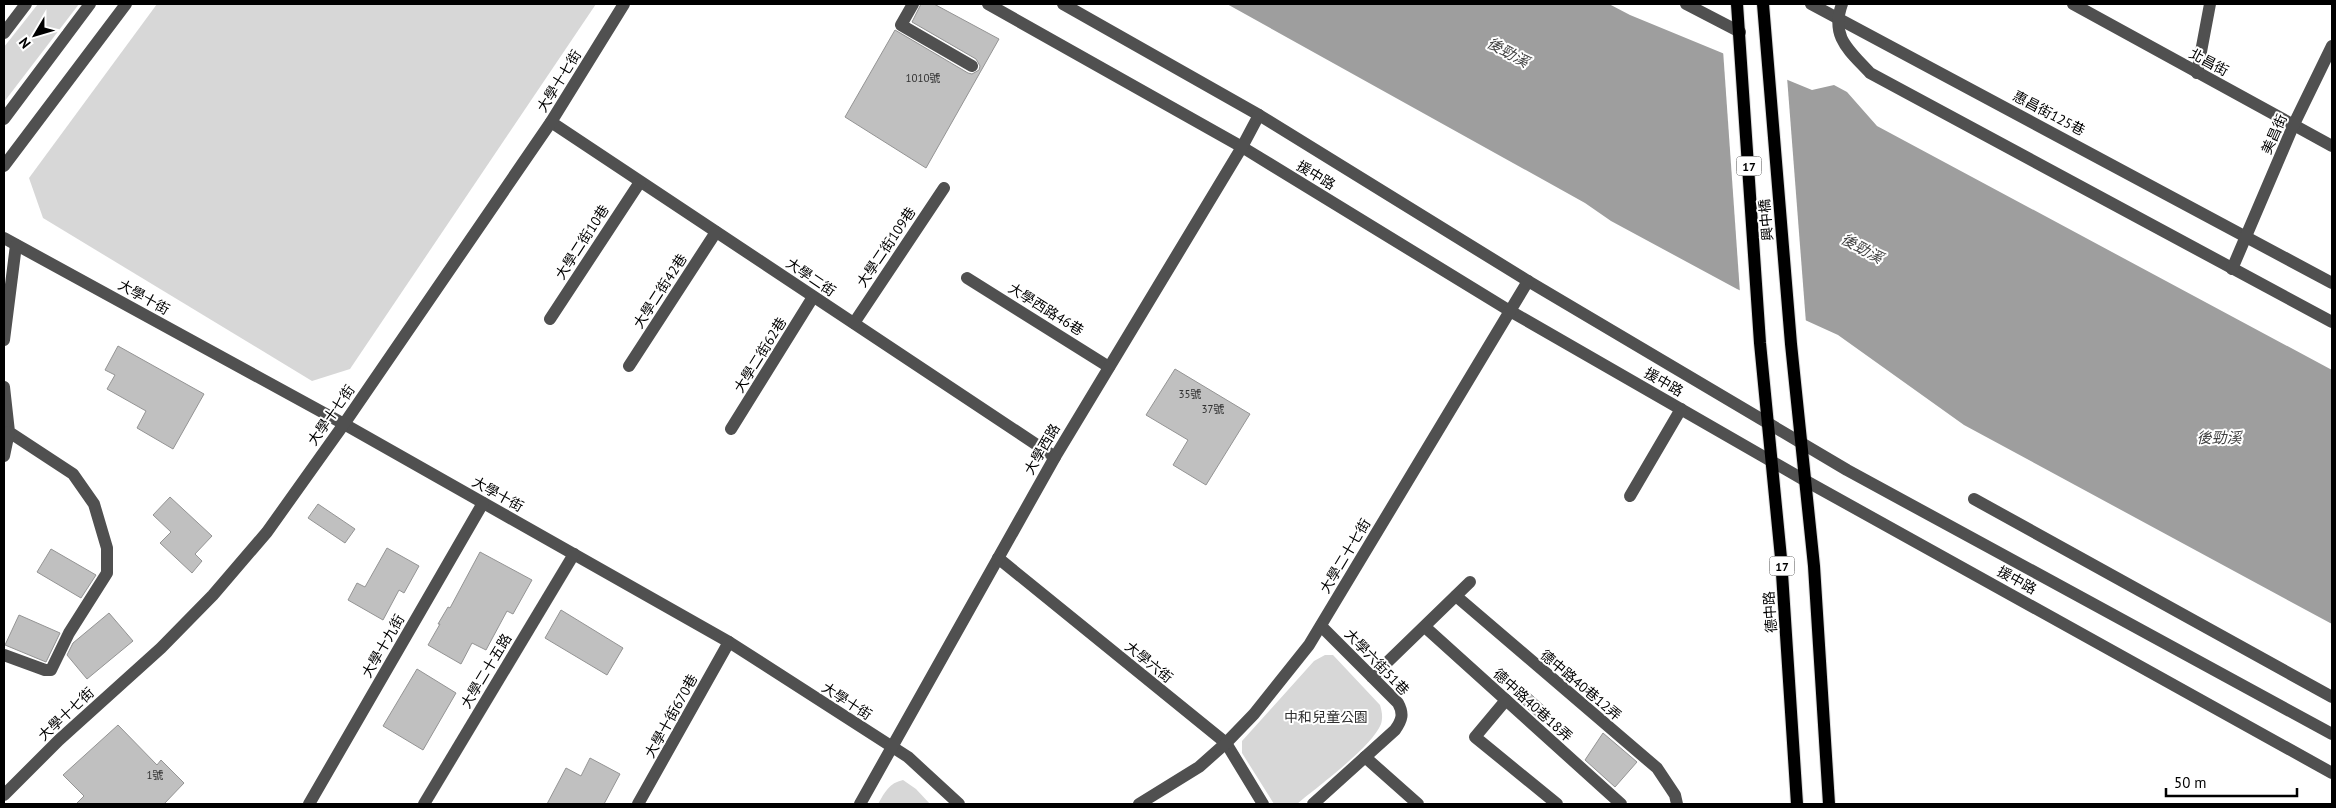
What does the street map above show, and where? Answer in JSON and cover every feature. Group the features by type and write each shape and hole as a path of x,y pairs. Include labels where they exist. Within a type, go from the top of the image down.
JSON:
{"main road":[{"name":"興中橋","path":"1737,4 1760,328"},
{"name":"興中橋","path":"1763,4 1791,344 1803,444"},
{"name":"德中路","path":"1760,328 1770,460 1781,558 1797,804"},
{"name":"17","path":"1803,444 1814,566 1829,804"}],"street":[{"path":"4,33 26,4"},
{"path":"4,119 90,4"},
{"path":"4,166 126,4"},
{"name":"大學十七街","path":"4,795 59,740 161,648 213,595 267,532 344,424 551,122 624,4"},
{"path":"912,4 901,25 972,66"},
{"name":"援中路","path":"988,4 1242,148 1510,311 1680,409 2332,773"},
{"name":"援中路","path":"1064,4 1259,115 1528,281 1768,424 2332,734"},
{"path":"1686,4 1740,32"},
{"name":"惠昌街125巷","path":"1811,4 2246,235 2332,283"},
{"path":"1842,4 1837,17 1840,38 1870,74 2332,322"},
{"name":"北昌街","path":"2073,4 2086,7 2198,73 2332,146"},
{"path":"2198,73 2210,4"},
{"name":"美昌街","path":"2232,269 2294,124 2332,46"},
{"name":"大學西路","path":"860,804 1055,457 1242,148 1259,115"},
{"name":"大學二街","path":"551,122 1055,457"},
{"name":"大學二街10巷","path":"550,319 640,182"},
{"name":"大學二街109巷","path":"854,324 944,188"},
{"name":"大學二街42巷","path":"629,366 716,232"},
{"name":"大學十街","path":"4,238 344,424 729,642 891,746 922,768 959,804"},
{"path":"4,340 16,244"},
{"name":"大學西路46巷","path":"967,278 1109,366"},
{"name":"大學二十七街","path":"1139,804 1199,767 1226,743 1254,714 1310,645 1528,281"},
{"name":"大學二街62巷","path":"731,429 813,296"},
{"path":"4,387 9,432 4,456"},
{"path":"1630,496 1680,409"},
{"path":"4,655 44,670 51,670 69,633 107,573 107,548 94,504 73,474 9,432"},
{"path":"1974,499 2332,697"},
{"name":"大學十九街","path":"309,804 484,503"},
{"name":"大學二十五路","path":"424,804 574,554"},
{"name":"大學六街","path":"998,558 1226,743 1263,804"},
{"path":"1372,677 1426,627 1470,582"},
{"name":"德中路40巷12弄","path":"1456,596 1657,768 1675,795 1677,804"},
{"name":"大學六街51巷","path":"1313,804 1395,730 1401,722 1402,711 1398,703 1321,626"},
{"name":"德中路40巷18弄","path":"1426,627 1621,804"},
{"name":"大學十街670巷","path":"638,804 729,642"},
{"path":"1506,700 1475,737 1557,804"},
{"path":"1365,757 1418,804"}],"green space":[{"path":"38,4 79,4 4,102 4,47"},
{"path":"157,4 596,4 350,369 312,381 43,218 29,178"},
{"name":"中和兒童公園","path":"1325,655 1333,655 1380,705 1382,714 1381,724 1376,733 1356,755 1297,804 1274,804 1242,753 1242,741 1314,661"},
{"path":"903,780 916,789 930,804 878,804 891,786"}],"water":[{"name":"後勁溪","path":"1227,4 1609,4 1630,15 1812,90 1834,85 1847,92 1877,126 2332,370 2332,624 1964,425 1838,335 1737,289 1611,221 1585,203"}],"pier":[{"path":"1723,50 1787,77 1806,323 1740,293"}],"building":[{"path":"921,4 934,4 999,39 926,168 845,117 895,30 968,73 972,74 979,70 980,66 976,59 912,22"},
{"path":"118,346 204,394 173,449 137,428 146,411 107,389 115,375 105,370"},
{"path":"1175,369 1250,414 1206,485 1173,465 1188,440 1146,415"},
{"path":"170,497 212,536 195,554 202,561 192,573 160,543 171,532 153,515"},
{"path":"318,504 355,529 345,543 308,518"},
{"path":"387,548 419,566 404,593 399,590 383,620 348,600 357,583 365,587"},
{"path":"51,549 96,575 81,598 37,572"},
{"path":"480,552 532,580 513,614 507,611 486,650 472,643 461,664 428,645 440,624 438,624 448,607 450,608"},
{"path":"561,610 623,648 607,675 545,638"},
{"path":"109,613 133,641 87,679 67,655 73,643"},
{"path":"19,615 60,633 46,662 5,645"},
{"path":"417,669 456,693 423,750 383,726"},
{"path":"1524,688 1545,707 1537,717 1516,698"},
{"path":"118,725 157,765 161,760 184,783 164,804 76,804 84,796 63,775"},
{"path":"1603,733 1637,762 1615,787 1585,760"},
{"path":"590,758 620,774 604,804 547,804 566,768 581,776"}]}
